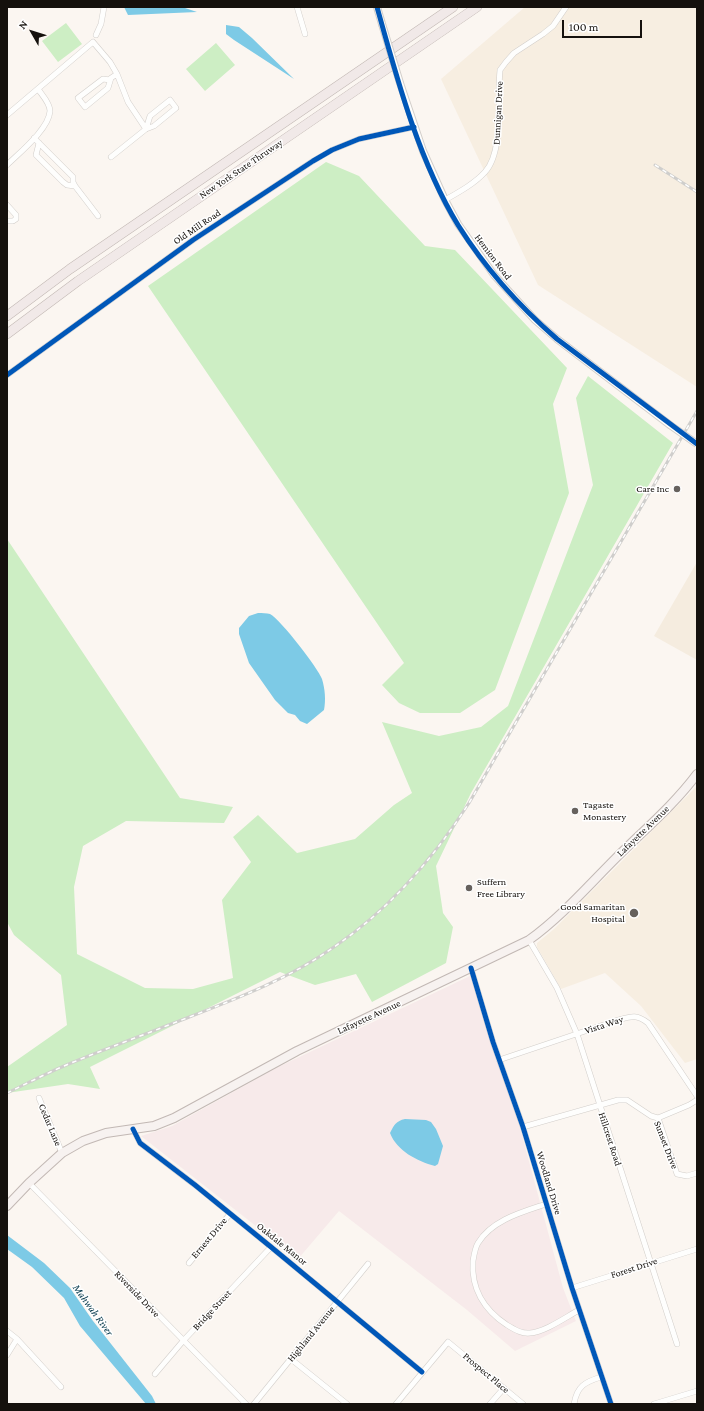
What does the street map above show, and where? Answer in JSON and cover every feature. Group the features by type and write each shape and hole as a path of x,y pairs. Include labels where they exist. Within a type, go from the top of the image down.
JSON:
{"highway":[{"name":"New York State Thruway","path":"7,316 70,270 453,7"},
{"name":"New York State Thruway","path":"7,334 72,285 477,7"}],"main road":[{"name":"Lafayette Avenue","path":"7,1206 29,1183 62,1153 83,1141 106,1133 154,1126 174,1118 297,1051 529,940 547,927 562,913 683,791 697,774"}],"street":[{"path":"96,35 101,24 104,7"},
{"path":"296,7 305,34"},
{"name":"Hemion Road","path":"377,7 414,127 431,172 462,230 494,275 535,320 557,339 697,444"},
{"name":"Dunnigan Drive","path":"445,200 463,190 478,179 486,171 494,158 497,146 500,70 514,53 553,26 566,7"},
{"path":"7,115 93,42 110,62 117,74 128,102 146,129"},
{"path":"110,80 103,79 78,98 85,107 108,88 110,80 117,74"},
{"path":"7,165 34,138 47,121 50,111 48,103 38,89"},
{"path":"110,157 146,129 154,126 176,108 170,100 150,116 146,129"},
{"name":"Old Mill Road","path":"7,375 193,240 313,161 337,148 359,139 414,127"},
{"path":"34,138 73,177 75,186 98,216"},
{"path":"39,143 36,155 63,182 67,185 75,186"},
{"path":"7,205 16,215 16,219 13,221 7,221"},
{"name":"Hillcrest Road","path":"529,940 557,988 577,1034 677,1344"},
{"name":"Woodland Drive","path":"471,968 499,1060 523,1127 579,1310 611,1404"},
{"name":"Vista Way","path":"499,1060 631,1016 640,1017 648,1023 697,1096"},
{"name":"Cedar Lane","path":"39,1098 62,1153"},
{"name":"Sunset Drive","path":"523,1127 618,1100 627,1100 651,1116 658,1118 677,1174 687,1176 697,1173"},
{"path":"658,1118 697,1100"},
{"name":"Oakdale Manor","path":"133,1129 140,1143 271,1247 422,1372"},
{"name":"Riverside Drive","path":"29,1183 246,1404"},
{"path":"546,1204 512,1215 486,1233 478,1244 474,1255 474,1284 481,1298 490,1310 501,1321 518,1331 529,1333 543,1329 579,1310"},
{"name":"Ernest Drive","path":"189,1263 230,1214"},
{"name":"Bridge Street","path":"155,1374 183,1341 271,1247"},
{"name":"Forest Drive","path":"572,1288 697,1249"},
{"name":"Highland Avenue","path":"254,1404 368,1264"},
{"path":"7,1331 17,1339 62,1387"},
{"path":"7,1355 17,1339"},
{"name":"Prospect Place","path":"422,1372 448,1342 523,1404"},
{"path":"291,1359 347,1404"},
{"path":"396,1404 422,1372"},
{"path":"574,1404 575,1394 580,1387 601,1377"},
{"path":"490,1404 504,1388"},
{"path":"654,1404 697,1391"}],"shaded area":[{"path":"525,7 697,7 697,387 538,285 441,79"},
{"path":"697,562 697,660 654,636"},
{"name":"Good Samaritan Hospital","path":"697,786 697,1059 685,1063 641,1006 605,973 561,989 537,947 537,943 554,929"},
{"path":"470,976 504,1068 563,1288 576,1321 515,1351 467,1310 339,1211 298,1259 141,1136 172,1126 276,1068"}],"green space":[{"path":"66,23 82,44 58,62 42,41"},
{"path":"216,43 235,65 205,91 186,69"},
{"path":"326,162 359,176 425,246 455,250 567,368 553,404 569,493 495,690 460,713 420,713 399,703 382,685 404,663 148,286"},
{"path":"588,376 673,443 471,793 436,866 443,913 453,927 446,963 372,1002 356,974 315,985 280,972 90,1067 100,1089 68,1084 7,1093 7,1067 67,1025 61,975 14,935 7,922 7,539 180,798 233,807 224,823 126,821 83,846 74,887 77,954 145,988 193,989 233,978 222,900 251,862 233,837 258,815 297,853 355,839 394,805 412,793 382,722 439,736 481,727 508,706 593,485 576,398"}],"water":[{"path":"124,7 182,7 197,12 128,15"},
{"path":"226,25 239,27 294,79 226,34"},
{"path":"258,613 270,614 282,625 307,655 322,679 325,694 324,710 307,724 300,721 295,715 288,713 275,700 249,663 239,634 239,628 249,616"},
{"path":"405,1119 426,1120 431,1122 436,1129 443,1146 438,1164 435,1166 421,1161 408,1154 397,1145 390,1133 397,1122"},
{"path":"7,1235 44,1263 70,1288 93,1321 152,1396 156,1404 146,1404 80,1326 64,1298 32,1267 7,1249"}],"railway":[{"path":"655,165 697,192"},
{"path":"7,1093 64,1066 219,1005 298,970 334,947 392,900 441,844 469,803 697,411"}],"cycle path":[{"path":"377,7 410,119 444,200 468,241 503,286 557,339 697,444"},
{"path":"7,375 193,240 313,161 332,150 359,139 414,127"},
{"path":"471,968 493,1042 523,1127 572,1288 611,1404"},
{"path":"133,1129 140,1143 195,1185 422,1372"}],"place":[{"name":"Care Inc","path":"677,489"},
{"name":"Tagaste Monastery","path":"575,811"},
{"name":"Suffern Free Library","path":"469,888"},
{"name":"Good Samaritan Hospital","path":"634,913"}],"water label":[{"name":"Mahwah River","path":"93,1310"}]}
